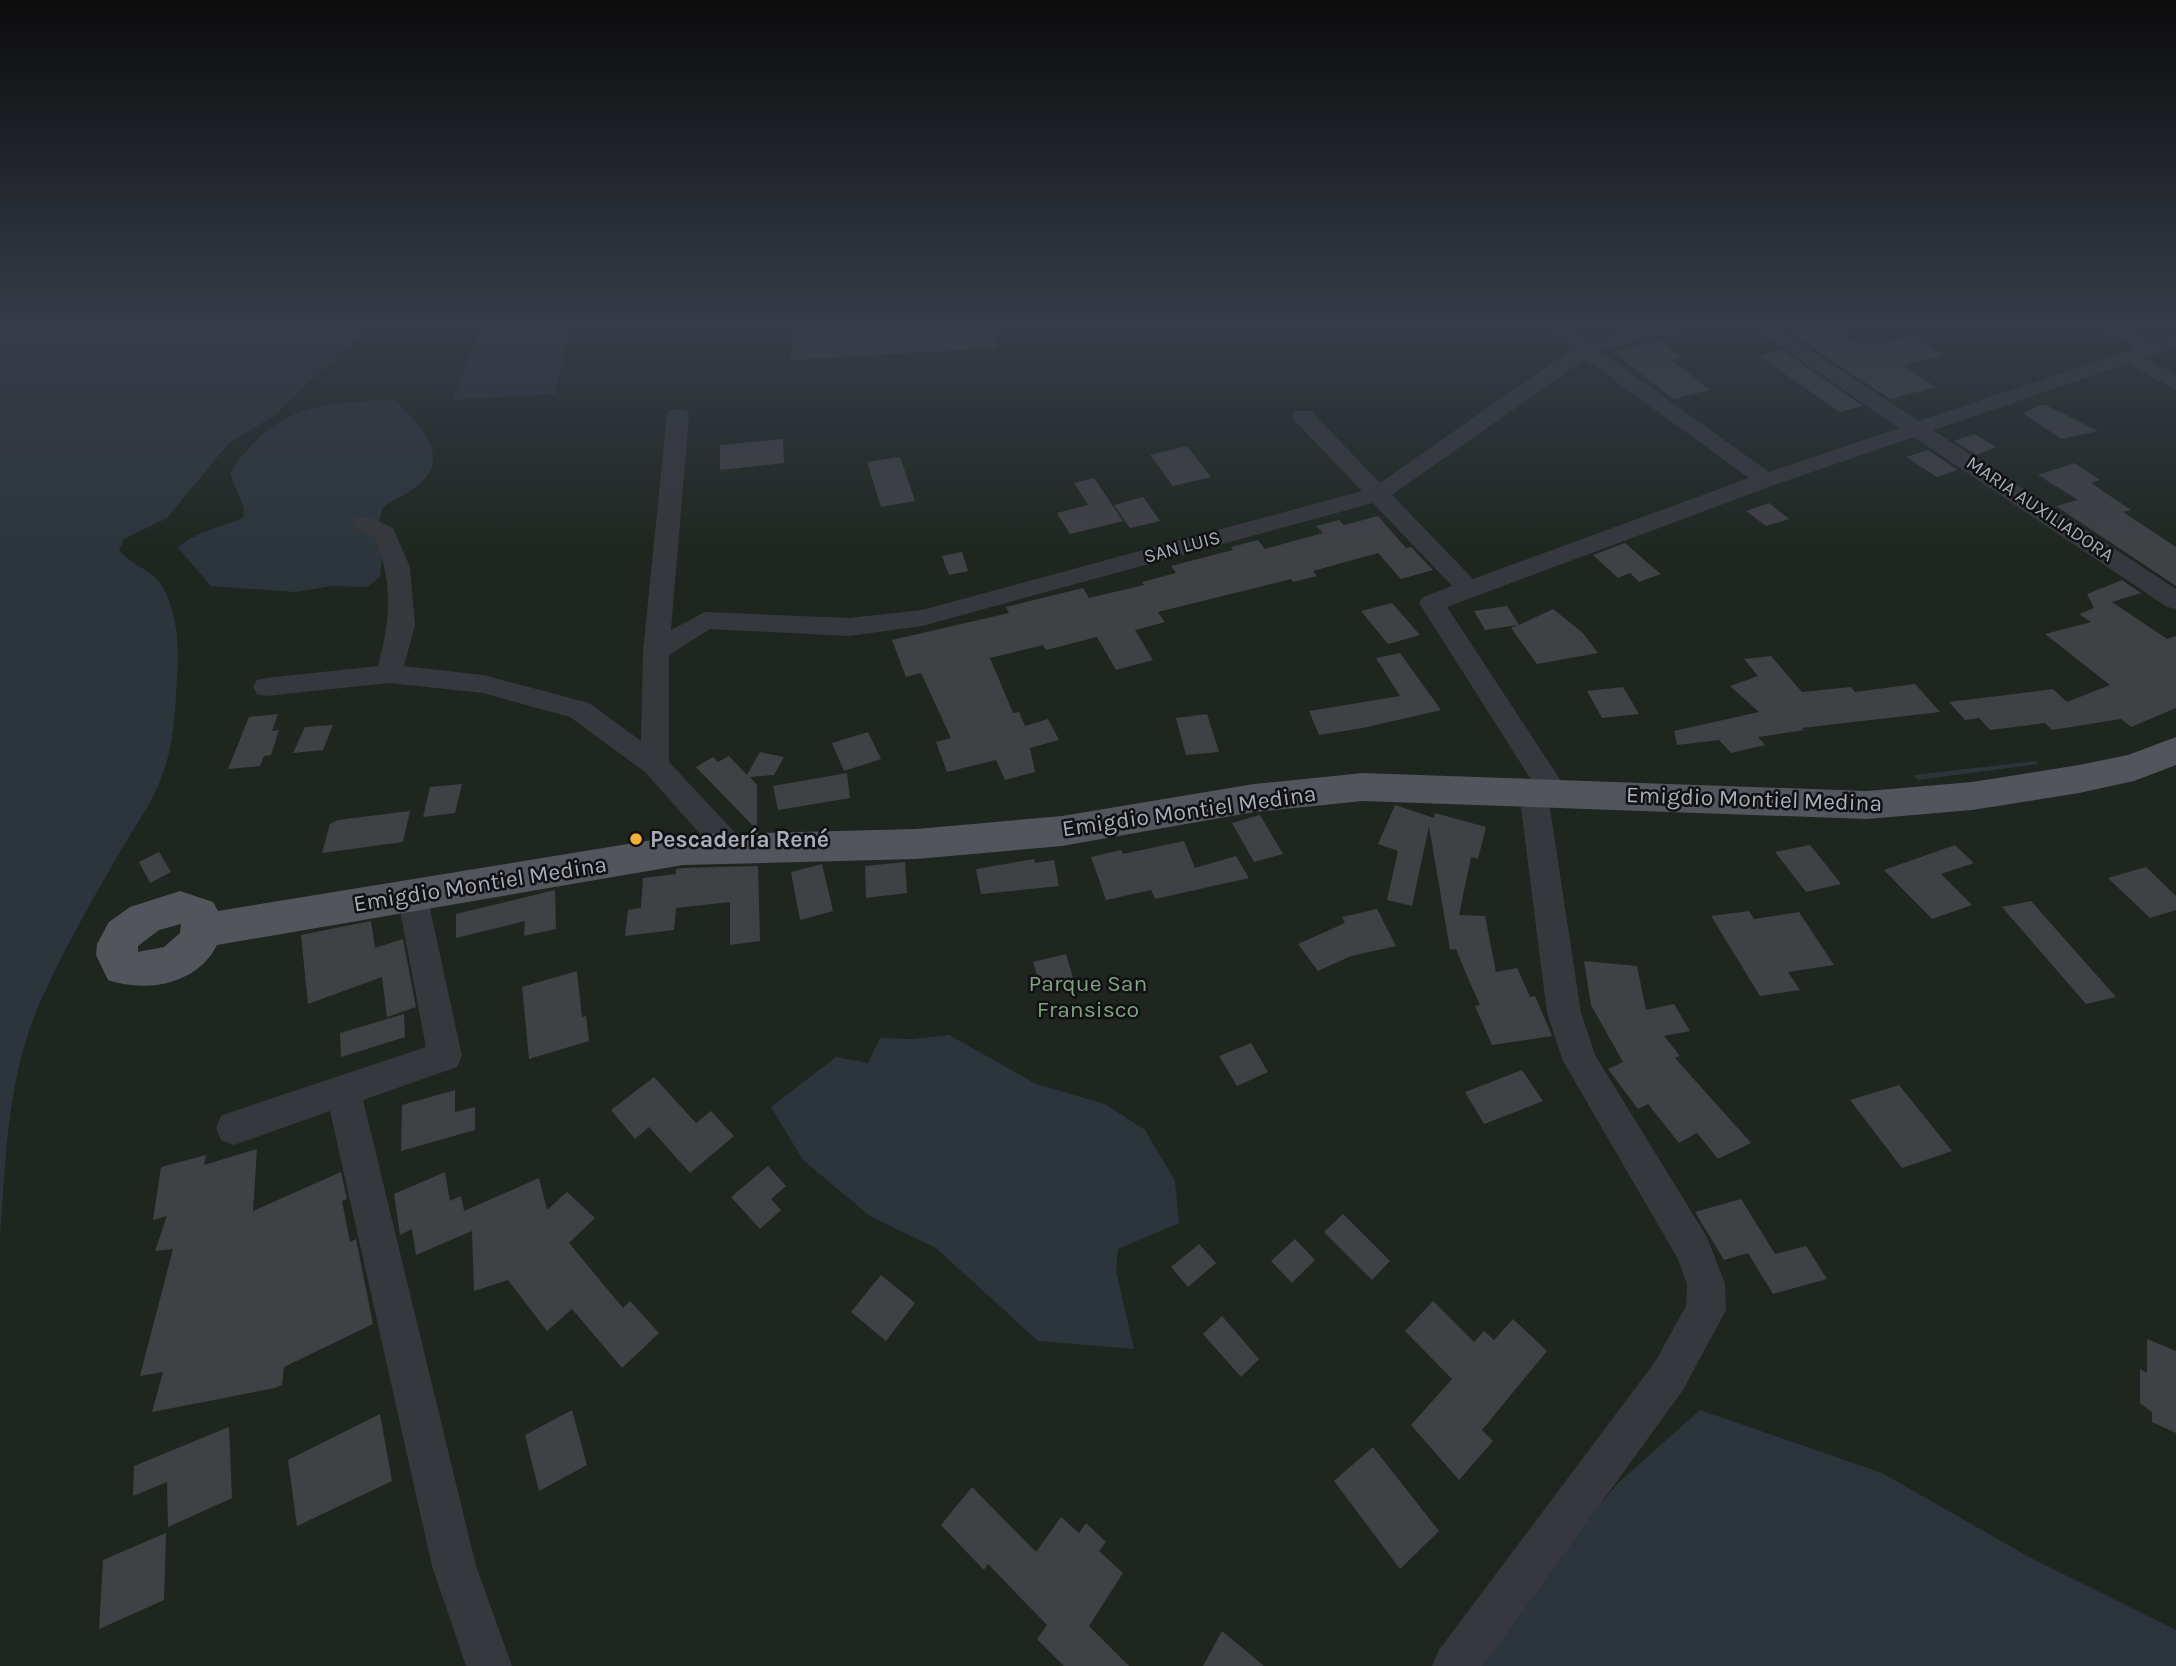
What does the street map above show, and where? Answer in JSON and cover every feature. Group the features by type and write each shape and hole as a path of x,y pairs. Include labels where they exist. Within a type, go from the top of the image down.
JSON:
{"main road":[{"name":"Emigdio Montiel Medina","path":"202,931 683,850 956,841 1062,831 1254,797 1363,787 1799,804 1898,803 1983,795 2079,779 2134,767 2176,750"}],"street":[{"name":"SAN LUIS","path":"656,650 705,620 849,627 922,618 1379,494 1506,405"},
{"path":"1662,405 1766,480"},
{"name":"MARIA AUXILIADORA","path":"1883,405 2176,601"},
{"path":"1455,1666 1670,1376 1706,1310 1706,1284 1694,1250 1580,1061 1564,1013 1544,792 1432,603 1464,585 1986,405"},
{"path":"655,765 656,650 670,530 678,415"},
{"path":"1303,416 1464,585"},
{"path":"363,523 385,533 398,567 402,625 389,674"},
{"path":"266,687 389,674 483,684 579,710 655,765 730,847"},
{"path":"234,1128 445,1056 412,895"},
{"path":"343,1091 453,1566 489,1666"}],"green space":[{"name":"Parque San Fransisco","path":"35,405 2176,405 2176,1666 0,1666 0,512"}],"shaded area":[{"path":"0,405 285,405 273,416 228,444 167,518 124,539 119,550 161,584 173,612 178,657 172,739 159,784 66,948 28,1035 14,1091 6,1149 0,1236"},
{"path":"399,405 430,443 432,467 424,479 382,508 378,528 383,546 380,577 367,587 332,586 295,592 211,586 178,548 200,534 243,518 244,508 230,474 234,466 269,430 285,419 318,407"},
{"path":"2036,761 2038,764 1918,780 1914,775"},
{"path":"949,1035 1036,1084 1105,1104 1145,1130 1175,1181 1179,1223 1118,1249 1116,1271 1134,1349 1038,1341 936,1248 870,1216 803,1160 771,1107 836,1057 868,1063 880,1038 912,1039"},
{"path":"1700,1410 1882,1473 2029,1557 2176,1630 2176,1666 1462,1666 1619,1482"}],"building":[{"path":"1830,405 1863,406 1840,412"},
{"path":"2042,405 2098,431 2061,439 2023,413"},
{"path":"1974,434 1996,447 1977,455 1954,441"},
{"path":"783,439 784,463 720,470 720,445"},
{"path":"1187,446 1211,477 1173,486 1150,455"},
{"path":"1928,450 1958,470 1937,477 1906,457"},
{"path":"900,457 915,501 881,507 867,462"},
{"path":"2074,463 2100,480 2091,483 2131,510 2123,512 2176,547 2176,586 2056,506 2078,500 2038,475"},
{"path":"1094,478 1123,521 1070,534 1057,513 1088,505 1074,483"},
{"path":"1143,497 1160,521 1130,528 1114,505"},
{"path":"1769,503 1789,519 1766,526 1746,511"},
{"path":"1378,516 1406,548 1411,547 1433,570 1401,579 1378,553 1313,571 1317,576 1293,582 1291,579 1158,612 1165,622 1135,630 1153,660 1116,670 1097,637 1046,650 1043,645 990,658 1013,713 1019,712 1025,726 1048,719 1059,740 1030,748 1035,772 1005,780 996,760 947,772 936,742 951,738 921,673 906,677 892,640 1009,613 1006,607 1083,588 1089,598 1144,585 1142,582 1176,573 1171,566 1233,550 1231,547 1258,540 1265,549 1323,533 1316,526 1339,520 1344,525"},
{"path":"1625,543 1661,574 1639,582 1630,573 1618,578 1593,555"},
{"path":"962,552 968,571 949,575 942,556"},
{"path":"2122,580 2141,593 2112,602 2167,639 2176,636 2176,708 2131,727 2121,719 2052,730 2045,723 1990,730 1979,718 1965,720 1949,702 2053,689 2067,702 2110,685 2045,634 2091,622 2079,614 2094,608 2087,594"},
{"path":"1392,603 1420,635 1388,644 1361,611"},
{"path":"1507,606 1519,625 1553,609 1583,633 1598,653 1537,664 1511,628 1518,625 1485,630 1474,611"},
{"path":"1400,653 1441,710 1319,735 1309,711 1400,696 1376,658"},
{"path":"1771,656 1802,692 1851,687 1855,692 1915,684 1940,712 1802,728 1804,730 1758,737 1765,745 1731,753 1719,740 1677,745 1674,731 1759,712 1730,686 1758,676 1744,659"},
{"path":"1623,687 1639,714 1602,718 1587,691"},
{"path":"278,714 272,731 279,730 271,755 264,756 260,766 228,769 249,717"},
{"path":"1207,714 1219,752 1186,755 1176,718"},
{"path":"333,725 323,750 293,753 305,727"},
{"path":"868,732 881,759 844,771 832,743"},
{"path":"760,752 784,757 774,775 750,777 757,785 757,830 696,767 713,757 718,762 729,756 747,775"},
{"path":"847,773 850,798 778,810 773,786"},
{"path":"462,784 455,813 423,817 430,787"},
{"path":"1395,805 1434,818 1435,813 1486,827 1478,859 1471,857 1459,915 1485,916 1496,972 1517,968 1530,997 1535,996 1552,1036 1492,1045 1475,1006 1480,1005 1456,949 1450,950 1429,826 1412,906 1387,900 1398,851 1378,844"},
{"path":"410,811 403,842 322,853 330,824 338,820"},
{"path":"1260,815 1283,854 1254,862 1232,823"},
{"path":"1184,841 1195,868 1236,856 1249,878 1155,899 1151,890 1106,900 1091,857 1121,850 1123,854"},
{"path":"1810,845 1841,884 1806,892 1775,852"},
{"path":"1955,845 1974,863 1941,874 1972,905 1932,919 1884,870"},
{"path":"159,852 171,872 150,883 139,862"},
{"path":"1034,859 1035,863 1054,860 1059,886 981,894 976,869"},
{"path":"905,862 907,893 866,898 865,866"},
{"path":"822,864 833,911 800,920 791,872"},
{"path":"758,866 760,941 730,945 730,902 676,908 674,930 625,936 628,910 641,908 643,878 676,874 676,869 683,868"},
{"path":"2146,867 2176,896 2176,910 2150,918 2108,878"},
{"path":"555,890 556,929 524,936 525,921 456,938 456,914"},
{"path":"2031,901 2116,997 2086,1004 2002,907"},
{"path":"1377,909 1396,946 1351,956 1318,971 1298,944 1345,923 1342,917"},
{"path":"1749,911 1754,919 1799,912 1834,965 1788,972 1800,990 1760,996 1711,916"},
{"path":"371,921 375,948 403,939 416,1007 387,1017 382,977 308,1004 301,935"},
{"path":"1066,954 1074,981 1041,988 1033,962"},
{"path":"1584,961 1637,966 1646,1010 1674,1004 1690,1031 1664,1036 1680,1056 1675,1058 1751,1143 1718,1159 1697,1133 1679,1143 1648,1104 1638,1109 1608,1069 1623,1062 1591,1005"},
{"path":"577,971 582,1017 586,1016 589,1041 529,1059 522,987"},
{"path":"404,1014 405,1037 341,1057 340,1033"},
{"path":"1251,1043 1268,1072 1237,1086 1219,1056"},
{"path":"1522,1070 1543,1101 1484,1124 1465,1092"},
{"path":"654,1077 696,1123 711,1111 734,1136 690,1173 649,1127 635,1139 611,1110"},
{"path":"1899,1085 1952,1151 1902,1168 1850,1100"},
{"path":"455,1090 455,1112 475,1107 475,1130 401,1151 402,1105"},
{"path":"257,1149 253,1211 341,1172 347,1199 342,1201 350,1242 356,1239 373,1324 284,1367 282,1385 275,1388 152,1412 163,1372 140,1376 173,1249 155,1251 167,1216 153,1220 161,1167 206,1155 204,1165"},
{"path":"768,1166 786,1186 771,1199 781,1210 760,1229 731,1197"},
{"path":"445,1172 450,1201 461,1196 464,1211 539,1178 547,1210 567,1192 595,1218 569,1243 623,1308 630,1301 659,1333 622,1368 572,1309 547,1331 508,1280 474,1291 472,1231 416,1255 412,1229 400,1235 394,1194"},
{"path":"1741,1199 1775,1254 1806,1246 1827,1279 1773,1294 1748,1253 1724,1260 1695,1212"},
{"path":"1343,1214 1390,1261 1372,1280 1324,1232"},
{"path":"1295,1239 1315,1260 1292,1283 1271,1261"},
{"path":"1199,1244 1216,1263 1188,1287 1171,1267"},
{"path":"881,1275 915,1303 886,1341 851,1312"},
{"path":"1433,1301 1474,1342 1484,1331 1494,1340 1513,1319 1547,1351 1482,1430 1493,1441 1459,1480 1411,1425 1452,1379 1405,1331"},
{"path":"1222,1316 1259,1359 1241,1377 1203,1334"},
{"path":"2147,1339 2176,1351 2176,1433 2152,1422 2152,1412 2140,1403 2140,1369 2147,1373"},
{"path":"572,1410 587,1465 539,1491 525,1435"},
{"path":"380,1414 392,1481 297,1526 288,1460"},
{"path":"229,1427 232,1498 168,1527 167,1482 133,1496 134,1466"},
{"path":"1373,1447 1439,1531 1400,1569 1334,1481"},
{"path":"972,1487 1036,1552 1061,1517 1079,1533 1086,1523 1106,1542 1099,1551 1123,1573 1089,1626 1129,1666 1064,1666 1037,1639 1047,1625 988,1564 984,1570 941,1525"},
{"path":"166,1533 164,1600 99,1629 103,1560"},
{"path":"1222,1631 1264,1666 1203,1666"}],"place":[{"name":"Pescadería René","path":"636,839"}]}
